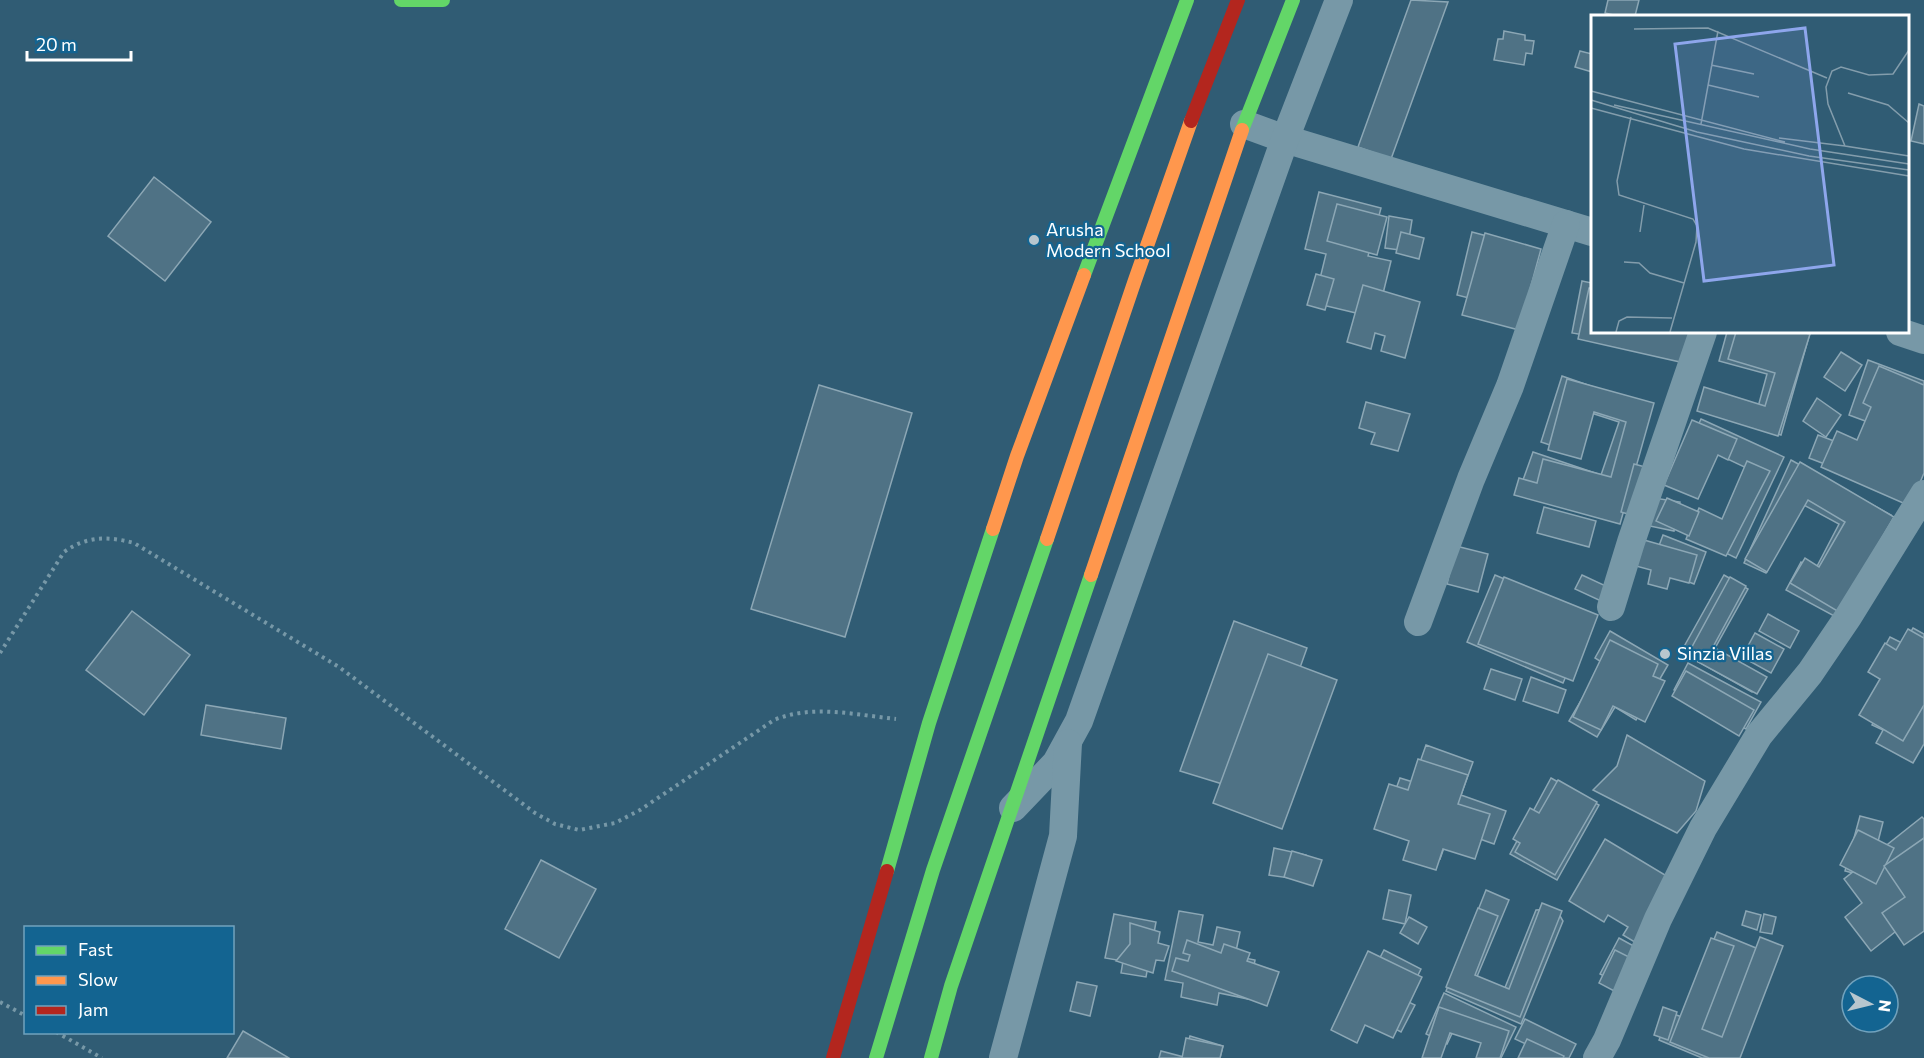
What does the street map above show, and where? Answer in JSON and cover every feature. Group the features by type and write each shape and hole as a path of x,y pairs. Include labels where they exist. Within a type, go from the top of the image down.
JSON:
{"main road":[{"path":"401,0 442,0"},
{"path":"833,1058 929,723 1017,456 1187,0"},
{"path":"876,1058 901,968 1035,573 1200,95 1238,0"},
{"path":"931,1058 951,986 1244,124 1293,0"}],"street":[{"path":"1013,808 1056,763 1079,721 1285,139 1339,0"},
{"path":"1244,124 1285,139 1579,228 1471,479 1418,622"},
{"path":"1611,607 1703,333"},
{"path":"1903,333 1924,340"},
{"path":"1597,1058 1608,1040 1658,919 1703,828 1759,735 1810,673 1848,617 1924,494"},
{"path":"1003,1058 1063,836 1068,743"}],"path":[{"path":"0,653 63,552 72,546 94,539 106,538 134,543 339,667 535,813 555,824 579,830 615,823 640,810 774,720 787,714 827,712 929,723"},
{"path":"0,1002 24,1015"},
{"path":"60,1034 102,1058"}],"building":[{"path":"1411,0 1448,2 1391,159 1358,147"},
{"path":"1608,0 1639,0 1635,15 1605,13"},
{"path":"1504,31 1525,35 1525,40 1534,41 1532,54 1526,53 1524,65 1494,60 1498,39 1503,39"},
{"path":"1580,51 1591,54 1591,72 1575,67"},
{"path":"1919,104 1924,106 1924,144 1911,141"},
{"path":"154,177 211,222 165,281 108,236"},
{"path":"1319,192 1381,208 1368,256 1391,261 1377,318 1314,303 1326,254 1305,249"},
{"path":"1337,204 1387,217 1377,255 1327,241"},
{"path":"1389,216 1412,220 1407,251 1385,248"},
{"path":"1401,232 1424,238 1419,259 1396,253"},
{"path":"1472,232 1532,248 1516,310 1457,295"},
{"path":"1485,233 1541,249 1519,330 1462,315"},
{"path":"1316,274 1334,279 1325,310 1307,305"},
{"path":"1582,281 1591,283 1591,333 1675,333 1672,350 1572,333"},
{"path":"1363,285 1420,302 1405,358 1381,351 1385,336 1375,333 1371,349 1347,342"},
{"path":"1589,288 1591,288 1591,333 1696,333 1689,364 1578,339"},
{"path":"1727,333 1810,333 1781,435 1716,416 1721,396 1758,407 1767,374 1719,361"},
{"path":"1736,333 1810,334 1778,436 1697,411 1704,387 1765,406 1775,373 1728,359"},
{"path":"1841,352 1862,365 1845,391 1824,377"},
{"path":"1868,360 1924,381 1924,439 1903,494 1809,458 1818,435 1866,453 1876,425 1849,415"},
{"path":"1879,366 1924,385 1924,473 1910,506 1821,467 1837,431 1857,440 1871,407 1863,403"},
{"path":"1562,376 1648,406 1612,511 1523,480 1533,452 1601,475 1619,422 1582,410 1568,451 1541,442"},
{"path":"1567,379 1654,403 1620,524 1514,495 1519,478 1537,483 1543,459 1611,477 1626,422 1594,412 1581,459 1548,450"},
{"path":"819,385 912,413 845,637 751,609"},
{"path":"1817,398 1841,415 1826,437 1803,421"},
{"path":"1366,402 1410,414 1398,451 1371,444 1375,433 1359,428"},
{"path":"1701,419 1784,457 1736,558 1701,541 1711,518 1726,525 1751,470 1715,453 1694,496 1671,485"},
{"path":"1692,420 1737,439 1728,460 1718,455 1698,499 1664,485"},
{"path":"1791,460 1891,515 1836,617 1786,590 1801,562 1815,570 1839,524 1802,504 1766,573 1744,563"},
{"path":"1747,461 1770,471 1726,556 1686,539 1699,508 1722,519"},
{"path":"1800,462 1894,517 1839,612 1790,583 1805,558 1819,567 1845,522 1808,500 1767,572 1745,559"},
{"path":"1634,464 1649,468 1635,516 1621,512"},
{"path":"1654,498 1680,502 1674,531 1645,525"},
{"path":"1667,498 1699,512 1689,536 1656,521"},
{"path":"1544,507 1596,521 1589,547 1537,533"},
{"path":"1663,535 1706,552 1694,584 1651,567"},
{"path":"1644,540 1697,555 1689,583 1670,578 1667,589 1648,584 1651,570 1636,566"},
{"path":"1456,546 1488,554 1478,592 1447,584"},
{"path":"1495,575 1592,616 1563,683 1467,642"},
{"path":"1582,575 1608,587 1601,601 1575,589"},
{"path":"1724,575 1748,589 1714,650 1760,677 1752,692 1681,652"},
{"path":"1504,577 1598,615 1573,681 1478,644"},
{"path":"1730,577 1746,586 1713,647 1767,677 1757,694 1687,656"},
{"path":"132,611 190,655 144,715 86,670"},
{"path":"1768,614 1799,631 1790,648 1759,631"},
{"path":"1234,621 1307,648 1255,794 1180,771"},
{"path":"1913,628 1924,634 1924,744 1913,763 1876,743 1883,730 1872,725 1886,700 1874,694 1890,665 1878,659 1890,637 1904,644"},
{"path":"1908,629 1924,638 1924,705 1903,741 1859,715 1880,679 1868,672 1885,643 1896,650"},
{"path":"1610,631 1668,665 1636,720 1615,707 1597,737 1569,721 1603,663 1595,658"},
{"path":"1755,633 1784,649 1771,673 1742,657"},
{"path":"1610,640 1658,664 1653,676 1665,681 1645,722 1613,706 1601,730 1573,717"},
{"path":"1268,654 1337,680 1282,829 1213,803"},
{"path":"1688,663 1761,702 1746,729 1674,690"},
{"path":"1491,669 1522,679 1515,700 1484,689"},
{"path":"1686,671 1754,710 1739,736 1672,696"},
{"path":"1531,677 1566,690 1558,713 1523,701"},
{"path":"206,705 286,718 281,749 201,735"},
{"path":"1627,735 1705,781 1696,811 1677,833 1593,790 1617,766"},
{"path":"1426,745 1473,762 1461,795 1506,811 1494,844 1477,838 1471,854 1445,845 1440,859 1411,848 1421,820 1389,808 1400,778 1413,782"},
{"path":"1418,759 1468,775 1458,804 1490,814 1475,859 1443,849 1436,870 1403,860 1409,841 1374,829 1389,784 1408,790"},
{"path":"1551,778 1599,805 1557,880 1510,854"},
{"path":"1558,780 1597,802 1555,875 1515,852 1520,843 1513,839 1530,808 1539,813"},
{"path":"1860,816 1883,822 1869,877 1845,871"},
{"path":"1922,817 1924,819 1924,884 1921,886 1924,890 1924,909 1871,951 1845,917 1862,903 1844,879"},
{"path":"1858,830 1894,848 1876,884 1840,865"},
{"path":"1924,838 1924,931 1904,945 1882,913 1905,897 1884,866"},
{"path":"1605,839 1675,881 1638,944 1623,935 1628,927 1608,915 1604,922 1569,901"},
{"path":"1274,848 1306,855 1304,880 1269,875"},
{"path":"1292,851 1322,860 1313,886 1284,877"},
{"path":"541,860 596,889 559,958 505,929"},
{"path":"1389,890 1411,895 1405,924 1383,919"},
{"path":"1486,890 1509,900 1476,979 1504,990 1536,910 1556,909 1563,921 1521,1024 1446,991"},
{"path":"1542,903 1562,911 1520,1017 1446,987 1478,908 1498,916 1475,975 1509,989"},
{"path":"1179,911 1203,915 1198,942 1213,945 1217,927 1240,932 1235,956 1255,960 1248,999 1219,993 1217,1005 1181,997 1183,983 1165,980"},
{"path":"1746,911 1761,915 1757,930 1742,925"},
{"path":"1114,914 1156,922 1146,977 1121,973 1123,961 1105,958"},
{"path":"1764,914 1776,917 1772,934 1760,932"},
{"path":"1409,917 1427,927 1418,944 1400,933"},
{"path":"1130,923 1160,932 1158,943 1169,946 1164,961 1156,960 1153,973 1116,961 1130,944"},
{"path":"1717,932 1778,957 1736,1058 1702,1058 1659,1040 1671,1013 1682,1017"},
{"path":"1760,937 1783,946 1740,1058 1709,1058 1670,1042 1711,938 1734,946 1702,1029 1722,1037"},
{"path":"1619,938 1641,950 1622,986 1600,974"},
{"path":"1187,940 1221,953 1224,944 1250,953 1247,961 1279,972 1267,1006 1172,971 1176,958 1188,961 1190,955 1183,953"},
{"path":"1384,950 1421,969 1409,993 1399,987 1394,995 1415,1005 1401,1032 1375,1018 1372,1026 1341,1011 1366,962 1375,967"},
{"path":"1615,950 1631,958 1616,992 1599,983"},
{"path":"1368,951 1422,977 1393,1038 1365,1025 1357,1043 1331,1030"},
{"path":"1077,982 1097,986 1090,1016 1070,1011"},
{"path":"1444,993 1516,1027 1501,1058 1478,1058 1488,1036 1458,1021 1447,1044 1426,1034"},
{"path":"1439,1007 1509,1031 1500,1058 1476,1058 1481,1043 1450,1033 1441,1058 1422,1058"},
{"path":"1663,1007 1677,1012 1668,1040 1654,1035"},
{"path":"1525,1019 1576,1044 1569,1058 1519,1058 1526,1044 1515,1039"},
{"path":"243,1031 289,1058 227,1058"},
{"path":"1190,1036 1223,1046 1220,1058 1159,1058 1161,1051 1184,1057"},
{"path":"1186,1038 1223,1046 1220,1058 1182,1058"},
{"path":"1527,1039 1564,1056 1563,1058 1518,1058"}],"traffic: fast":[{"path":"401,0 443,0"},
{"path":"1084,275 1187,0"},
{"path":"1242,130 1293,0"},
{"path":"887,871 929,723 993,529"},
{"path":"876,1058 933,870 1047,539"},
{"path":"931,1058 951,986 1091,575"}],"traffic: slow":[{"path":"1047,539 1191,121"},
{"path":"1091,575 1242,130"},
{"path":"993,529 1017,456 1084,275"}],"traffic: jam":[{"path":"1191,121 1238,0"},
{"path":"833,1058 887,871"}],"place":[{"name":"Arusha Modern School","path":"1034,240"},
{"name":"Sinzia Villas","path":"1665,654"}]}
